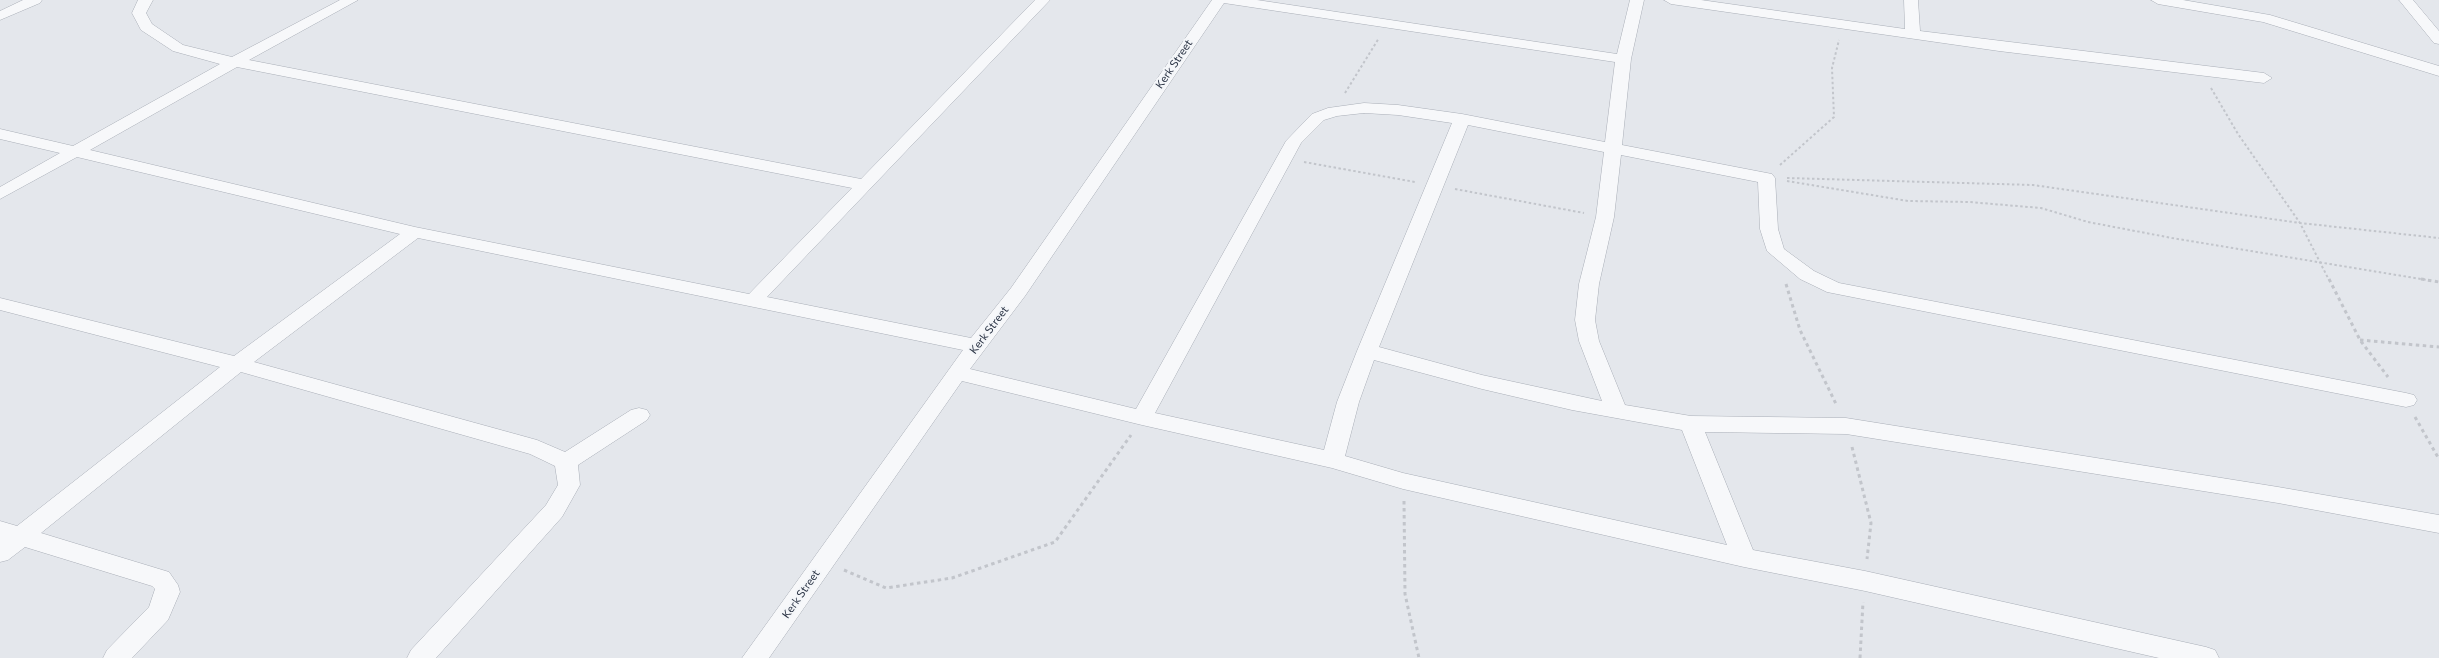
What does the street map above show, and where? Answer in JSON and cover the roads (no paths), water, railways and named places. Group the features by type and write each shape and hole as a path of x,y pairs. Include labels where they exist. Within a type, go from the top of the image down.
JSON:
{"street":[{"path":"0,16 35,0"},
{"path":"146,0 141,6 139,13 146,27 178,48 200,56 864,185"},
{"path":"0,194 75,150 234,62 351,0"},
{"path":"754,301 1043,0"},
{"name":"Kerk Street","path":"755,658 957,372 1018,292 1219,0"},
{"path":"1228,0 1623,59"},
{"path":"1617,411 1589,341 1585,320 1589,284 1605,217 1623,59 1637,0"},
{"path":"1671,0 1912,34 2201,72 2264,78"},
{"path":"1911,0 1912,34"},
{"path":"2158,0 2265,18 2439,71"},
{"path":"2406,0 2439,40"},
{"path":"1142,418 1294,141 1318,117 1334,111 1384,108 1462,119 1613,148 1701,167 1766,178 1769,229 1776,251 1807,275 1834,288 1871,297 2406,400"},
{"path":"1333,460 1348,402 1462,119"},
{"path":"0,134 75,150 415,232 976,346"},
{"path":"0,553 10,534 415,232"},
{"path":"0,304 237,364 537,448 566,462"},
{"path":"1368,351 1482,382 1617,411 1690,424 1846,426 2278,495 2439,524"},
{"path":"957,372 1142,418 1333,460 1403,481 1744,558 1865,581 2206,658"},
{"path":"566,462 638,415"},
{"path":"1690,424 1744,558"},
{"path":"420,658 554,511 569,485 566,462"},
{"path":"10,534 160,579 166,585 168,592 159,612 116,658"}]}
